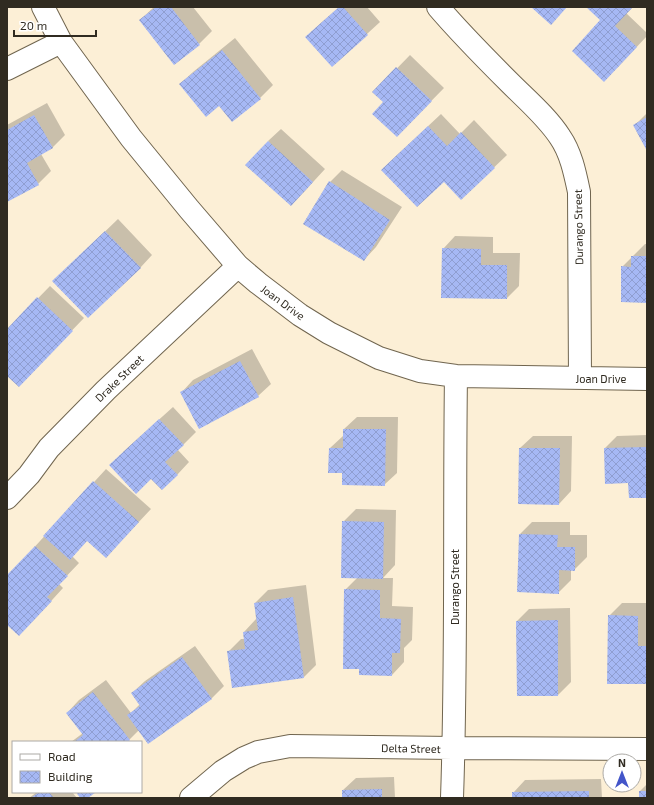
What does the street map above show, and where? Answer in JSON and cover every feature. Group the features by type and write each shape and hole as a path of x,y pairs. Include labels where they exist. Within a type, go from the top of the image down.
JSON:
{"street":[{"name":"Joan Drive","path":"43,7 61,42 131,138 238,266 300,315 329,333 379,358 420,371 456,376 647,379"},
{"name":"Durango Street","path":"438,7 468,42 547,119 569,152 579,192 580,378"},
{"path":"7,69 61,42"},
{"name":"Drake Street","path":"7,498 29,475 49,448 106,390 238,266"},
{"name":"Durango Street","path":"452,798 456,376"},
{"name":"Delta Street","path":"191,798 223,772 244,758 258,752 290,746 647,749"}],"building":[{"path":"156,7 171,7 200,45 174,65 139,20"},
{"path":"339,7 343,7 368,35 332,67 305,37"},
{"path":"531,7 567,7 551,25"},
{"path":"586,7 632,8 615,26 637,47 604,82 572,51 600,20"},
{"path":"222,50 261,99 232,122 219,106 206,117 179,84"},
{"path":"396,67 432,101 397,137 372,114 383,102 372,92"},
{"path":"34,115 53,148 27,163 39,185 7,202 7,130"},
{"path":"647,117 647,151 633,125"},
{"path":"428,126 447,146 461,132 495,168 461,200 444,182 417,207 381,170"},
{"path":"268,141 313,182 291,206 245,165"},
{"path":"329,181 390,220 364,261 303,224"},
{"path":"105,231 141,268 88,318 52,281"},
{"path":"442,248 481,249 481,265 507,265 507,299 441,298"},
{"path":"631,256 647,256 647,303 621,302 621,266 631,267"},
{"path":"37,297 73,331 19,387 7,376 7,329"},
{"path":"240,361 259,397 199,429 180,392"},
{"path":"159,419 184,445 165,462 178,475 162,490 151,479 136,494 109,465"},
{"path":"343,429 386,429 385,486 342,485 342,473 328,473 329,448 343,448"},
{"path":"647,447 647,498 629,498 628,483 605,484 604,448"},
{"path":"519,448 560,448 559,505 518,504"},
{"path":"93,481 139,522 106,558 87,541 70,560 43,536"},
{"path":"342,521 384,522 383,579 341,578"},
{"path":"519,534 558,535 557,547 575,547 575,571 559,570 559,594 517,592"},
{"path":"35,546 68,576 47,597 52,601 19,636 7,625 7,575"},
{"path":"344,589 380,590 380,618 401,619 400,653 392,653 392,676 359,675 359,669 343,669"},
{"path":"293,597 304,678 232,688 227,651 245,649 243,632 258,630 254,603"},
{"path":"608,615 638,616 638,646 647,646 647,684 607,684"},
{"path":"558,620 558,696 517,696 516,621"},
{"path":"182,657 212,699 148,744 127,715 140,706 131,693"},
{"path":"93,692 130,740 75,741 83,735 66,713"},
{"path":"382,789 382,798 342,798 342,790"},
{"path":"589,791 589,798 512,798 512,792"},
{"path":"642,791 647,791 647,798 639,798 639,793 642,793"},
{"path":"38,793 50,793 54,798 31,798"},
{"path":"77,793 95,793 88,798 80,798"}]}
